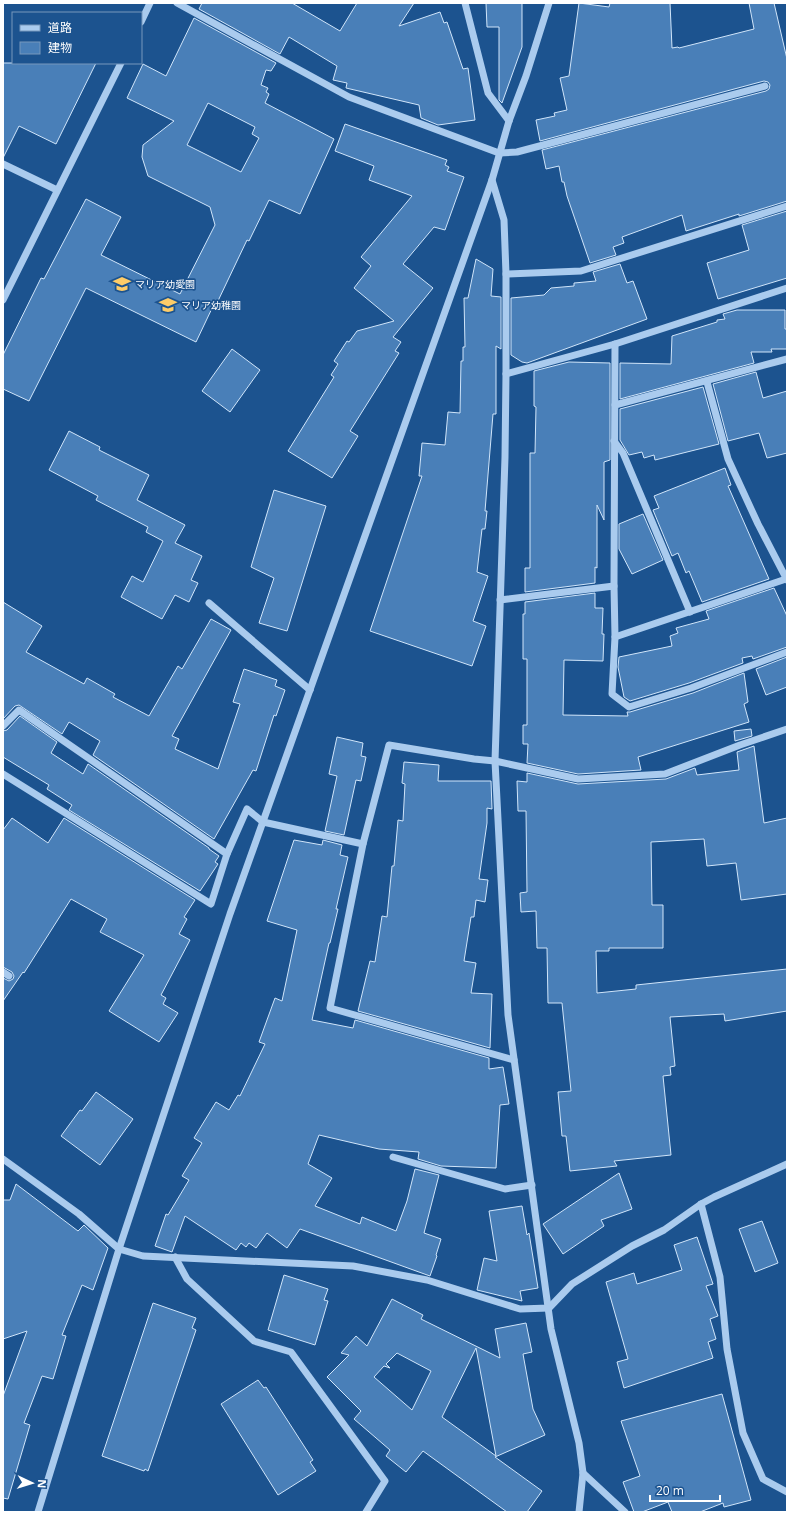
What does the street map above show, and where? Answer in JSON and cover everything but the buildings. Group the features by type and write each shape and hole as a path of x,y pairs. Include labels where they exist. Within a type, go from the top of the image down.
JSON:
{"street":[{"path":"142,20 150,3"},
{"path":"177,3 349,97 499,153 517,152 765,86"},
{"path":"466,3 488,93 509,121"},
{"path":"38,1512 118,1249 230,914 492,180 509,121 526,76 549,3"},
{"path":"3,300 120,64"},
{"path":"3,164 57,190"},
{"path":"492,180 504,220 506,274 506,374 496,761 508,1015 551,1329 580,1443 582,1473 579,1512"},
{"path":"506,274 581,271 787,206"},
{"path":"506,374 615,344 787,288"},
{"path":"615,344 615,637 612,694 629,707 691,688 787,652"},
{"path":"615,406 787,359"},
{"path":"615,637 787,580 758,524 728,459 706,382"},
{"path":"614,441 623,453 690,612"},
{"path":"500,600 614,586"},
{"path":"209,603 310,690"},
{"path":"3,726 19,710 227,854"},
{"path":"514,1060 330,1008 363,844 389,745 474,759 496,761 578,779 665,774 740,745 787,729"},
{"path":"3,774 211,904 227,854 247,809 263,822 363,844"},
{"path":"393,1157 505,1189 532,1185"},
{"path":"3,1159 79,1214 118,1249 143,1256 354,1266 427,1280 520,1309 549,1308 572,1284 632,1246 664,1230 701,1204 787,1164"},
{"path":"701,1204 720,1277 727,1349 743,1433 763,1479 787,1492"},
{"path":"175,1257 187,1280 254,1341 291,1352 384,1481 366,1512"},
{"path":"582,1473 625,1512"}],"place":[{"name":"マリア幼愛園","path":"122,284"},
{"name":"マリア幼稚園","path":"168,305"}]}
